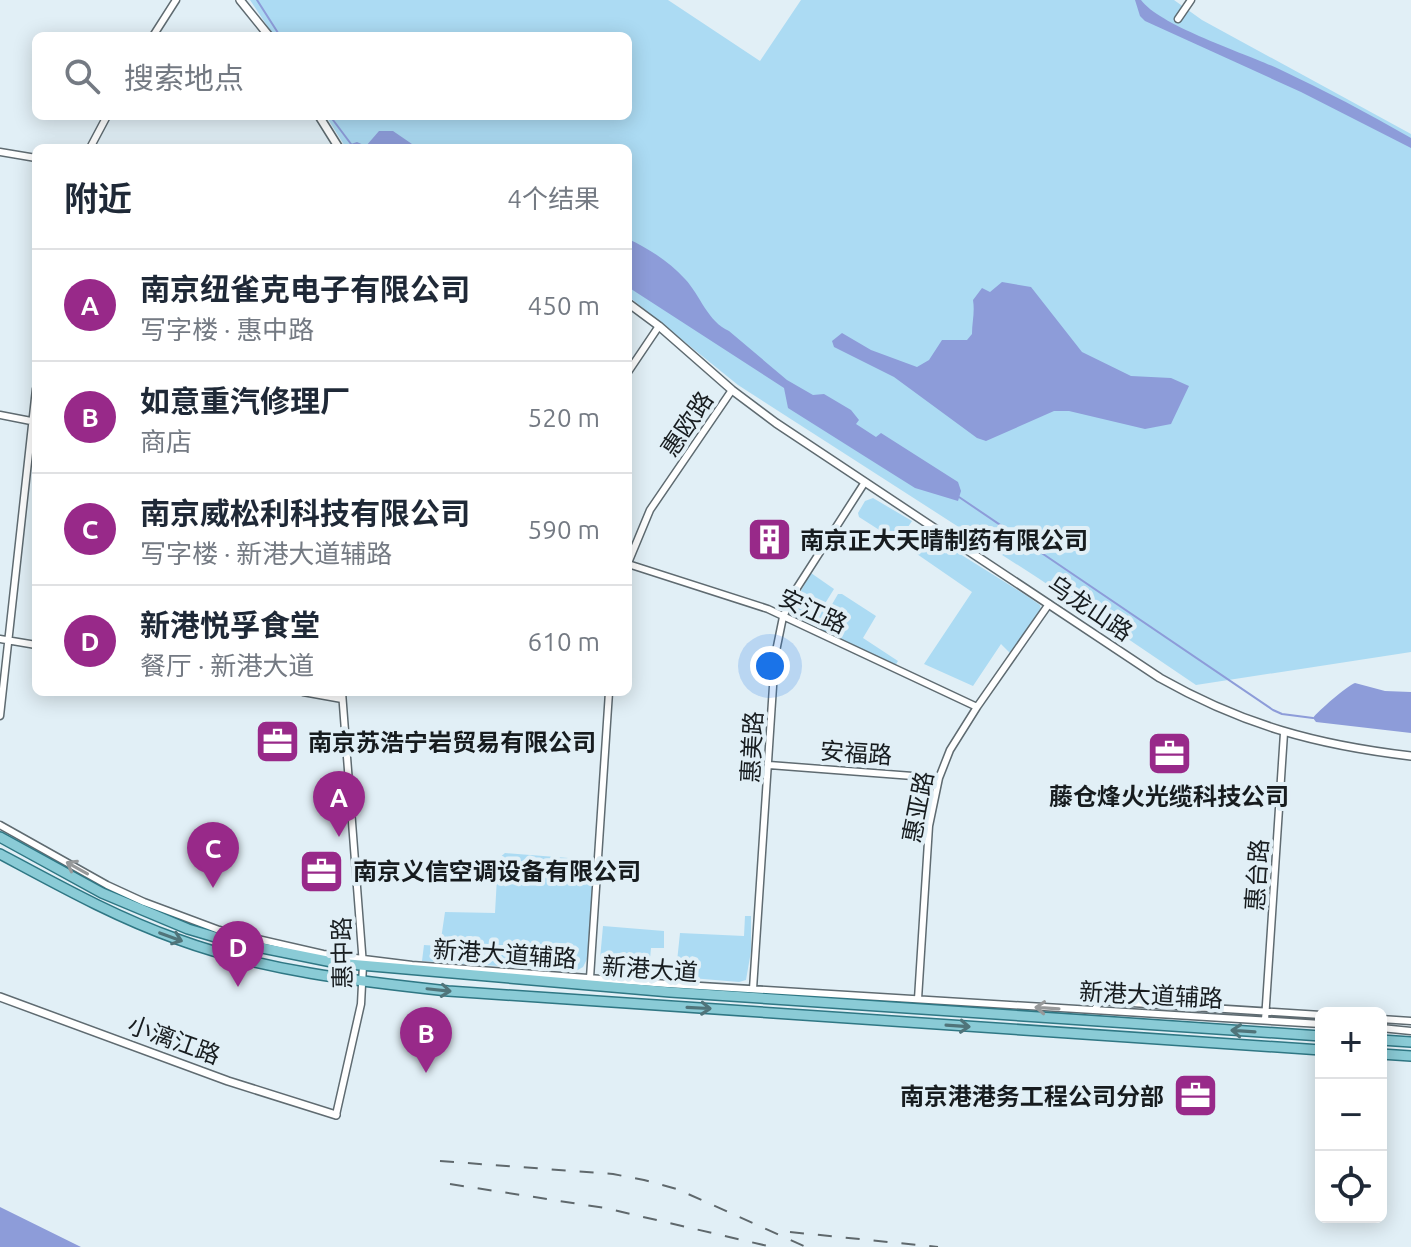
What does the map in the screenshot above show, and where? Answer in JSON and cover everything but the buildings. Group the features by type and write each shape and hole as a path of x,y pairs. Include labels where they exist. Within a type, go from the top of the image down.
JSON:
{"main road":[{"name":"新港大道","path":"0,837 102,893 188,929 292,955 670,992 1315,1036"},
{"name":"新港大道","path":"0,854 127,920 179,940 280,968 362,981 448,991 1315,1050"},
{"path":"1387,1040 1411,1042"},
{"path":"1387,1054 1411,1056"}],"street":[{"path":"156,32 176,0"},
{"path":"240,0 266,32"},
{"path":"1178,19 1191,0"},
{"path":"92,144 105,120"},
{"path":"322,120 336,144"},
{"path":"0,152 32,157"},
{"name":"乌龙山路","path":"632,306 732,390 865,482 1201,702 1284,733 1347,749 1411,756"},
{"path":"632,366 659,326"},
{"name":"惠欧路","path":"632,554 650,510 732,390"},
{"path":"0,415 31,421"},
{"path":"0,716 4,640 32,415"},
{"name":"惠美路","path":"753,989 775,656 783,617 806,572 865,482"},
{"name":"安江路","path":"632,565 768,609 977,707"},
{"name":"惠亚路","path":"918,999 929,826 939,778 950,750 977,707 1049,604"},
{"path":"4,640 32,644"},
{"name":"惠中路","path":"336,1115 361,1004 363,962 342,696"},
{"path":"590,978 609,696"},
{"name":"惠台路","path":"1266,1016 1284,733"},
{"name":"安福路","path":"769,765 939,778"},
{"name":"新港大道辅路","path":"0,825 107,885 181,916 256,940 363,962 1094,1011 1101,1001 1266,1016"},
{"name":"小漓江路","path":"0,997 228,1081 336,1115"},
{"path":"1266,1016 1315,1015"},
{"path":"1266,1016 1315,1023"},
{"path":"1387,1019 1411,1021"},
{"path":"1387,1029 1411,1031"}],"shaded area":[{"path":"250,0 668,0 760,61 801,0 1174,0 1202,20 1411,134 1411,652 1196,685 1038,578 738,385 632,299 632,144 344,144 328,120 632,120 632,32 271,32"},
{"path":"873,498 912,521 900,539 895,540 859,517 865,501"},
{"path":"936,539 1040,605 1041,610 1011,654 1001,644 973,686 924,664 972,592 914,552 915,544 928,551"},
{"path":"811,573 834,589 821,610 827,613 838,594 842,594 876,616 863,638 898,661 895,666 790,615"},
{"path":"505,853 594,860 588,957 583,967 576,971 422,961 424,945 440,946 445,912 495,913 498,859"},
{"path":"745,916 751,916 751,951 746,980 679,977 676,971 680,933 744,936"},
{"path":"603,926 664,931 664,948 651,948 649,970 605,966 600,959"}],"water":[{"path":"1135,0 1141,0 1166,20 1205,39 1329,93 1411,138 1411,148 1301,92 1145,21"},
{"path":"379,131 393,131 412,144 368,144"},
{"path":"632,241 673,267 715,321 787,380 813,395 824,394 851,410 859,420 856,424 876,437 881,433 958,482 961,491 958,501 915,488 788,408 784,388 632,290"},
{"path":"1002,282 1031,287 1082,352 1131,376 1171,378 1189,386 1171,424 1145,429 1069,411 1054,411 986,441 977,438 894,377 834,347 832,341 842,333 871,350 917,367 929,360 942,340 967,340 972,334 973,300 982,288 990,292"},
{"path":"1355,683 1385,691 1411,692 1411,733 1316,722 1313,718 1316,715"},
{"path":"0,1207 81,1247 0,1247"}],"waterway":[{"path":"257,0 277,32"},
{"path":"333,120 351,144"},
{"path":"959,497 1273,710 1313,718"}],"railway":[{"path":"440,1161 613,1174 644,1180 677,1189 806,1247"},
{"path":"450,1184 605,1208 772,1247"},
{"path":"790,1232 938,1247"}],"place":[{"name":"南京正大天晴制药有限公司","path":"769,540"},
{"name":"南京苏浩宁岩贸易有限公司","path":"277,742"},
{"name":"藤仓烽火光缆科技公司","path":"1169,754"},
{"name":"南京纽雀克电子有限公司","path":"339,837"},
{"name":"南京义信空调设备有限公司","path":"322,871"},
{"name":"南京威松利科技有限公司","path":"213,888"},
{"name":"新港悦孚食堂","path":"238,987"},
{"name":"如意重汽修理厂","path":"426,1073"},
{"name":"南京港港务工程公司分部","path":"1195,1096"}]}
